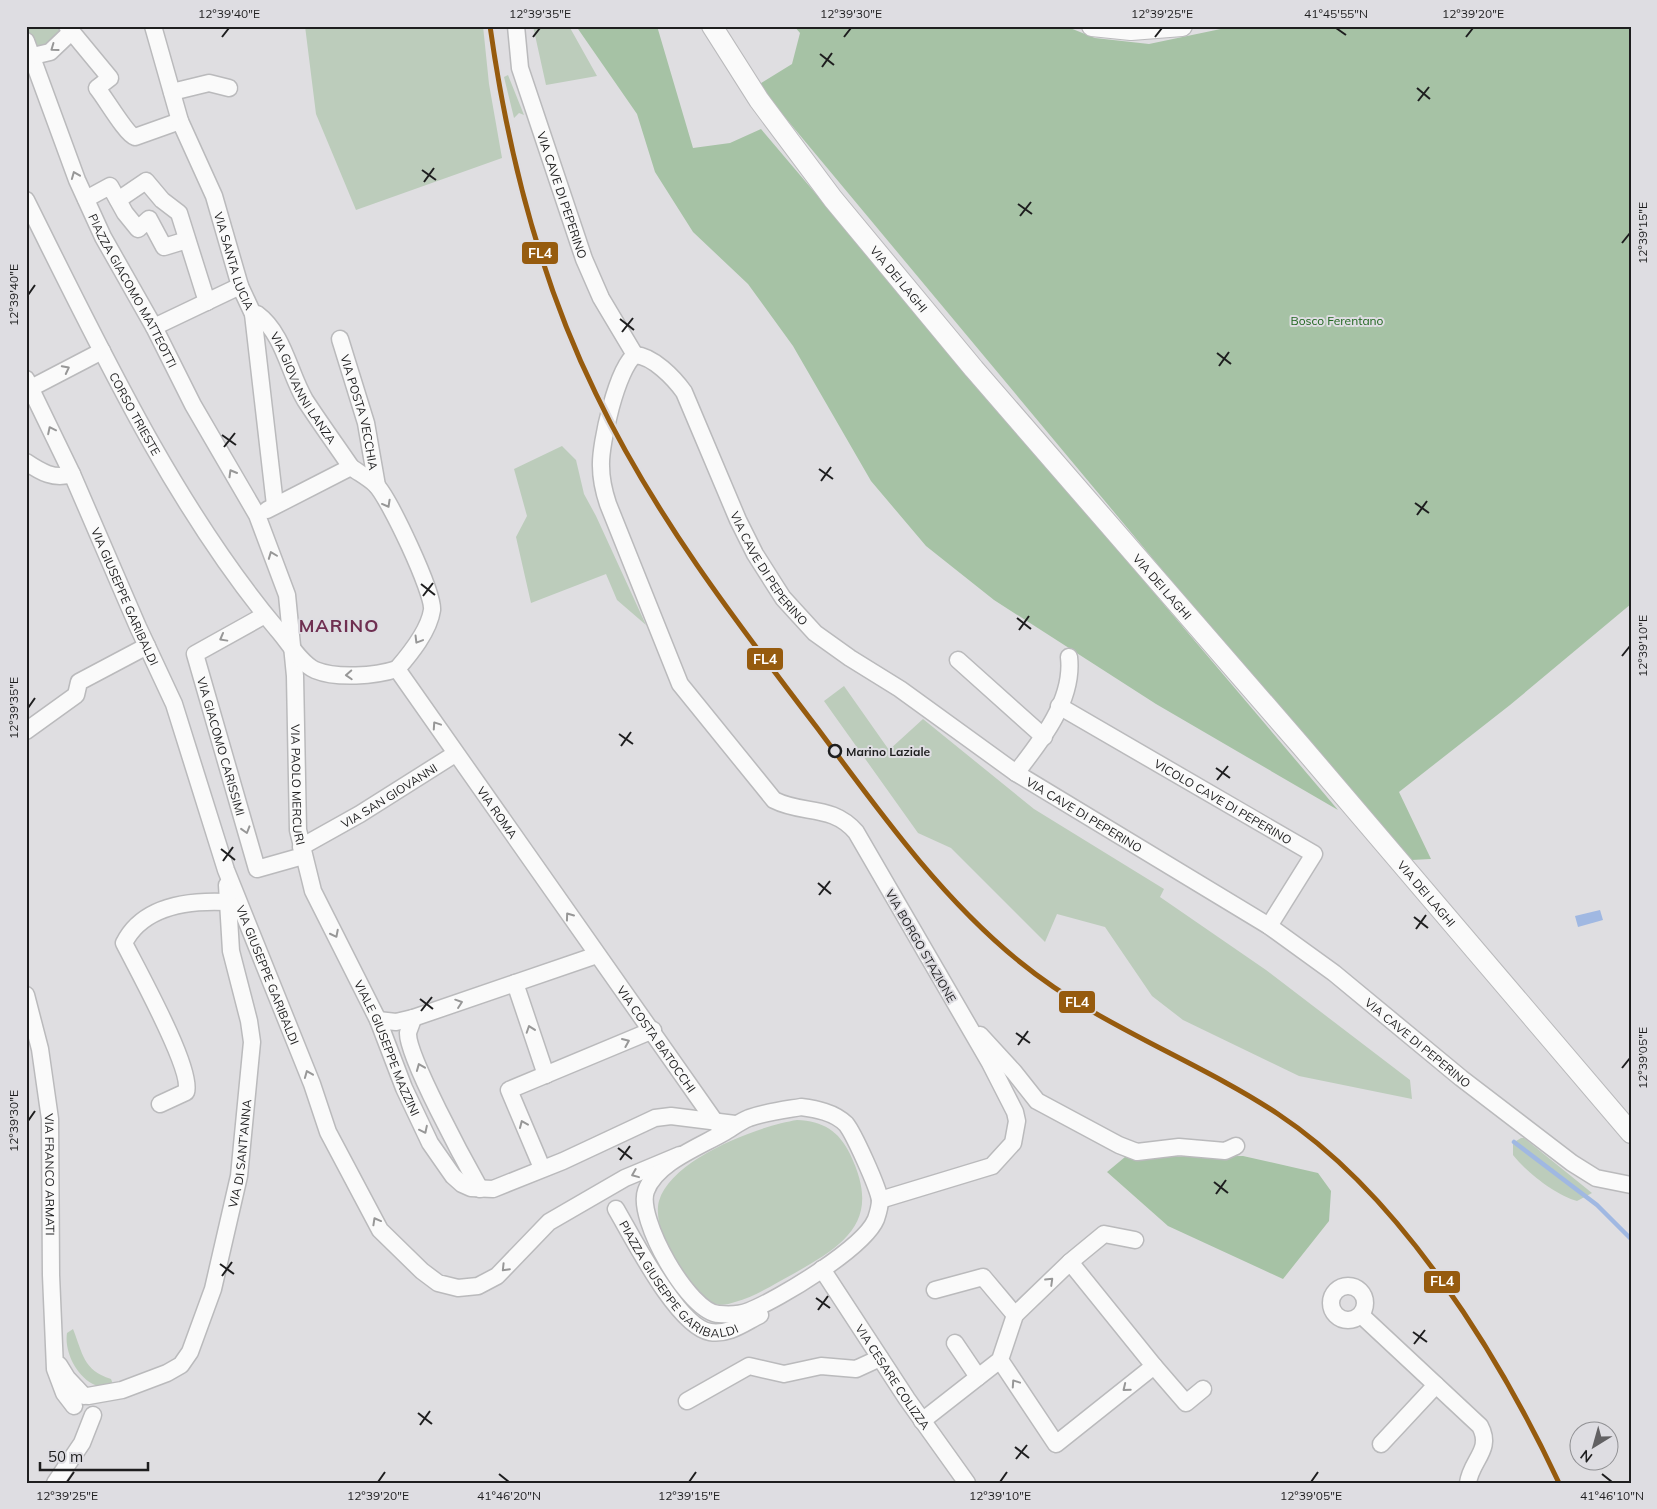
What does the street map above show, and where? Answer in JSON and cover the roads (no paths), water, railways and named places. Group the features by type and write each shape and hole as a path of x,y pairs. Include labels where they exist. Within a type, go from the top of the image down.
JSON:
{"main road":[{"name":"VIA DEI LAGHI","path":"712,26 765,108 832,199 974,369 1302,746 1631,1133"},
{"path":"1092,26 1131,30 1182,26"}],"street":[{"name":"VIA SANTA LUCIA","path":"153,26 180,121 214,196 240,286 253,314 276,505"},
{"name":"VIA CAVE DI PEPERINO","path":"516,26 521,73 584,258 601,298 634,355 652,362 676,381 684,392 749,543 774,586 799,617 829,644 900,689 1016,773 1269,926 1334,973 1461,1078 1572,1163 1596,1178 1631,1185"},
{"path":"33,56 50,52 69,29 110,78 97,88 131,136 139,136 180,121"},
{"name":"PIAZZA GIACOMO MATTEOTTI","path":"26,41 33,56 47,102 103,238 154,327 193,406 256,515 287,595"},
{"path":"172,92 209,83 229,88"},
{"path":"118,200 146,181 162,200 179,213 206,302"},
{"path":"86,199 110,186 138,229 149,219 164,247 187,240"},
{"name":"CORSO TRIESTE","path":"26,200 102,351 187,502 265,615 315,670"},
{"path":"154,327 240,286"},
{"name":"VIA GIOVANNI LANZA","path":"253,314 257,314 262,318 279,342 304,399 351,467 377,486"},
{"name":"VIA POSTA VECCHIA","path":"340,339 366,423 377,486"},
{"path":"28,383 102,351"},
{"name":"VIA BORGO STAZIONE","path":"634,355 628,361 623,371 608,418 601,458 601,477 608,504 680,684 774,800 784,805 824,812 848,823 856,832 1015,1112 1017,1132 1013,1143 992,1166 880,1200"},
{"name":"VIA GIUSEPPE GARIBALDI","path":"28,383 72,474 174,704 226,870 336,1150 380,1230 430,1278 438,1283 458,1288 468,1288 488,1282 497,1276 549,1222 625,1178 680,1155"},
{"path":"26,462 45,474 56,477 72,474"},
{"path":"256,515 351,467"},
{"path":"294,676 304,670 315,670 335,676 381,674 397,669 408,656 424,630 432,608 414,553 377,486"},
{"name":"VIA PAOLO MERCURI","path":"287,595 293,648 298,830 313,891"},
{"name":"VIA GIACOMO CARISSIMI","path":"265,615 195,654 257,869 302,851"},
{"path":"26,730 76,695 79,682 147,646"},
{"path":"1016,773 1044,737 1059,706 1071,674 1069,658"},
{"path":"958,660 1044,737"},
{"name":"VIA ROMA","path":"397,669 597,955"},
{"name":"VICOLO CAVE DI PEPERINO","path":"1059,706 1314,854 1269,926"},
{"name":"VIA SAN GIOVANNI","path":"302,851 324,835 455,754"},
{"name":"VIA DI SANT'ANNA","path":"85,1407 181,1365 189,1355 208,1305 239,1176 252,1042 249,1021 231,951 226,870"},
{"name":"VIALE GIUSEPPE MAZZINI","path":"313,891 378,1020 401,1081 430,1143 453,1176 462,1184 480,1189"},
{"path":"160,1104 181,1096 186,1092 188,1083 175,1046 124,943 135,926 145,918 164,910 205,901 228,902"},
{"path":"378,1020 396,1022 413,1018 597,955"},
{"name":"VIA COSTA BATOCCHI","path":"597,955 653,1030 716,1123"},
{"path":"515,984 546,1075"},
{"name":"VIA FRANCO ARMATI","path":"26,995 40,1049 50,1119 51,1275 55,1356 85,1407"},
{"name":"VIALE GIUSEPPE MAZZINI","path":"413,1018 408,1033 412,1048 426,1082 480,1189"},
{"path":"542,1168 509,1090 653,1030"},
{"path":"971,1032 982,1036 1037,1101 1119,1146 1138,1152 1179,1148 1225,1151 1236,1146"},
{"name":"PIAZZA GIUSEPPE GARIBALDI","path":"616,1209 674,1303 694,1324 706,1331 716,1333 732,1330 824,1272 869,1230 876,1219 880,1200 854,1136 845,1124 831,1114 801,1107 768,1112 735,1124 707,1142 680,1155 653,1179 648,1186 644,1199 645,1210 671,1267 684,1288 701,1306 715,1314 743,1313 824,1272"},
{"path":"480,1189 493,1189 542,1168 563,1162 655,1118 671,1116 735,1124"},
{"path":"690,1119 701,1128 707,1142"},
{"path":"922,1421 1000,1360 1015,1315 1070,1262 1104,1234 1135,1240"},
{"path":"1070,1262 1186,1403 1203,1389"},
{"name":"VIA CESARE COLIZZA","path":"824,1272 922,1421 967,1483"},
{"path":"935,1290 983,1277 1015,1315"},
{"path":"1361,1315 1436,1384 1484,1432 1484,1447 1472,1467 1468,1483"},
{"path":"955,1343 978,1376"},
{"path":"687,1401 749,1366 784,1374 821,1366 856,1369 880,1358"},
{"path":"1000,1360 1056,1444 1154,1366"},
{"path":"1381,1444 1436,1384"},
{"path":"63,1479 84,1437 85,1407"}],"water":[{"path":"1600,910 1603,920 1578,927 1575,916"}],"waterway":[{"path":"1514,1142 1597,1205 1631,1239"}],"place":[{"name":"Marino Laziale","path":"835,751"}],"district":[{"name":"MARINO","path":"339,625"}],"park label":[{"name":"Bosco Ferentano","path":"1337,320"}]}
